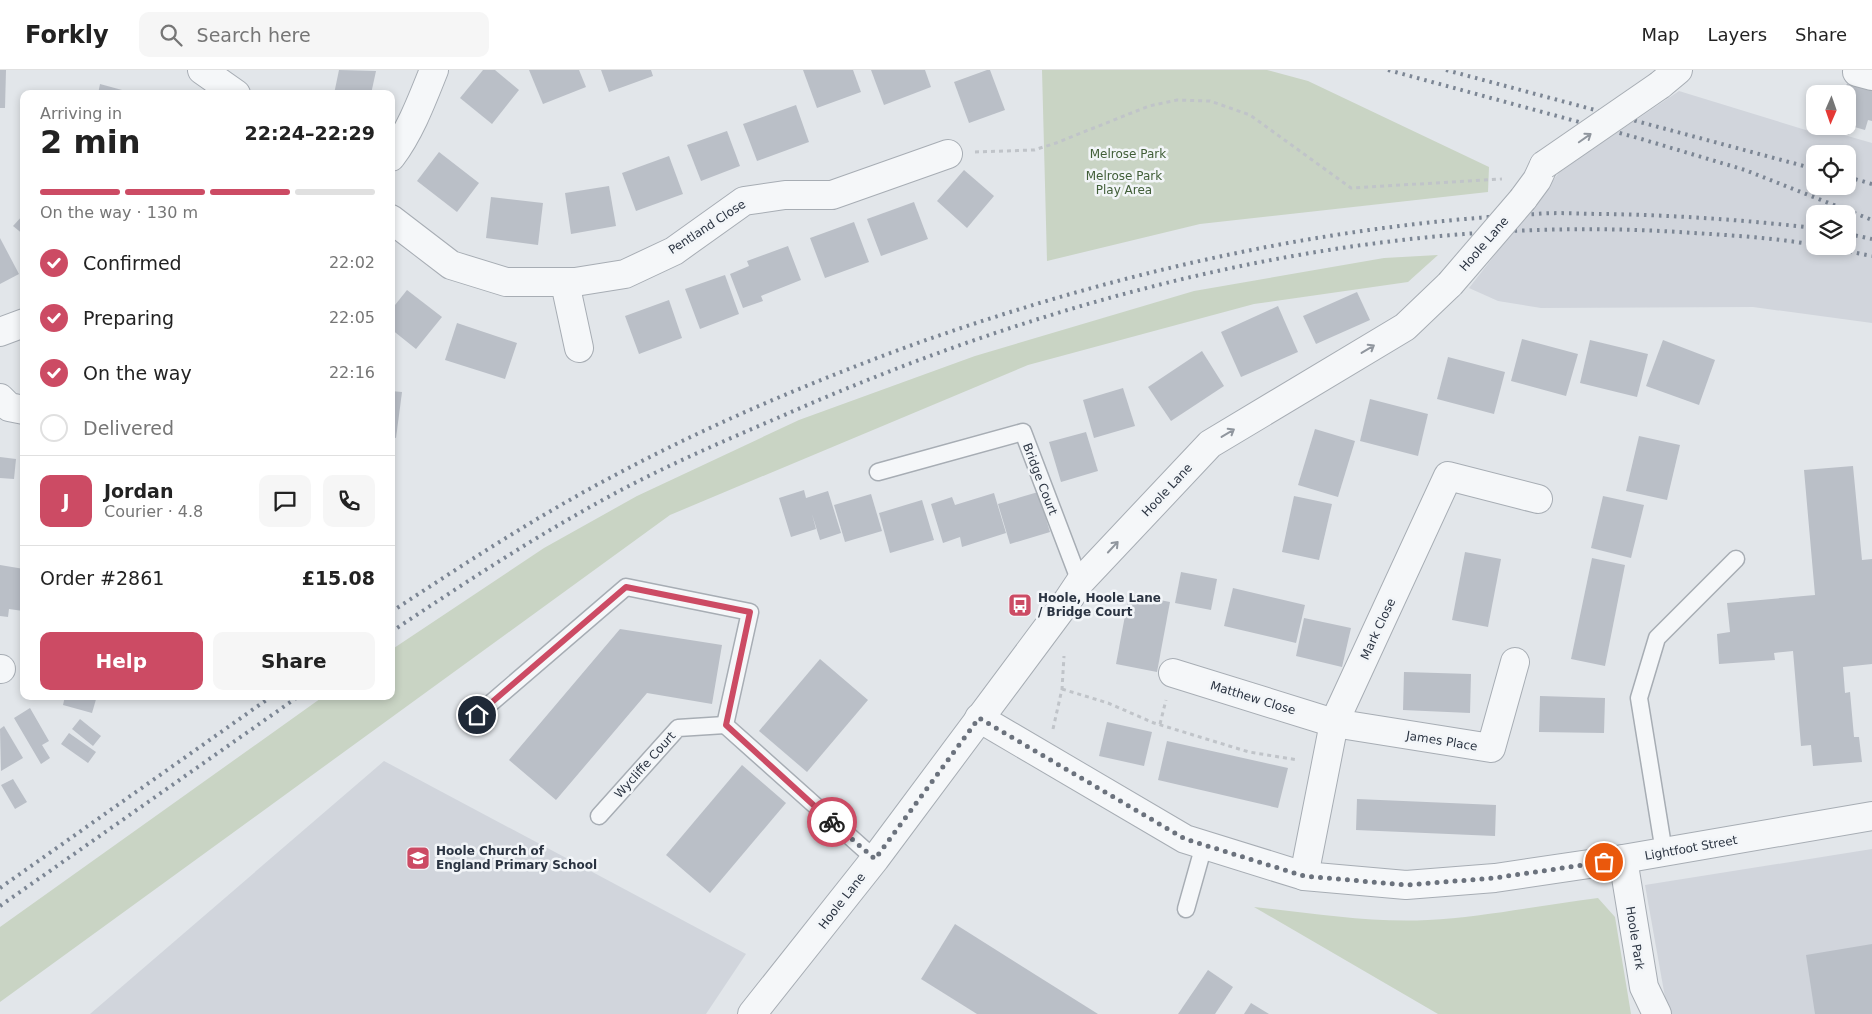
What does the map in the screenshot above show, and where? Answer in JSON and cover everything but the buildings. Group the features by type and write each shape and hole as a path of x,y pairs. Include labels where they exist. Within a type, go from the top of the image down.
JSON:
{"street":[{"path":"202,70 227,90"},
{"path":"395,152 420,104 434,70"},
{"name":"Hoole Lane","path":"752,1014 875,859 1080,582 1210,444 1405,327 1450,284 1535,181 1669,78"},
{"name":"Pentland Close","path":"395,222 451,264 506,282 565,282 625,274 674,251 744,201 785,194 832,195 948,154"},
{"path":"565,282 578,348"},
{"path":"0,332 20,324"},
{"path":"0,398 9,407 20,409"},
{"name":"Mark Close","path":"1304,876 1334,723 1448,476 1538,499"},
{"name":"James Place","path":"1334,723 1491,748 1515,662"},
{"name":"Matthew Close","path":"1173,673 1334,723"},
{"name":"Lightfoot Street","path":"979,718 1185,839 1304,876 1406,885 1494,878 1622,859 1872,816"},
{"name":"Hoole Park","path":"1622,859 1644,987 1656,1014"}],"lane":[{"name":"Bridge Court","path":"878,472 1023,432 1080,582"},
{"path":"1664,852 1639,698 1657,638 1736,558"},
{"path":"477,715 626,587 750,612 726,725 875,859"},
{"name":"Wycliffe Court","path":"599,816 678,728 726,725"},
{"path":"1186,909 1204,845"}],"path":[{"path":"948,154 1034,150 1149,106 1177,100 1210,101 1250,115 1351,188 1488,178 1535,181"},
{"path":"1047,758 1062,689 1065,650"},
{"path":"1062,689 1108,703 1154,723 1249,752 1326,765"}],"shaded area":[{"path":"1679,91 1806,130 1806,135 1844,135 1872,143 1872,323 1753,307 1541,308 1498,301 1469,288 1561,170"},
{"name":"Hoole Church of England Primary School","path":"384,761 746,954 706,1014 90,1014"},
{"path":"1872,849 1872,1014 1668,1014 1645,885"}],"green space":[{"name":"Melrose Park","path":"1042,70 1267,70 1308,81 1489,167 1488,192 1200,224 1047,261"},
{"path":"1438,255 1408,282 1254,304 1028,365 670,515 0,1002 0,927 318,700 395,700 395,647 544,548 637,496 799,420 975,356 1194,291 1384,258"},
{"path":"1598,898 1615,917 1631,1014 1438,1014 1254,907 1319,915 1406,921 1492,914"}],"railway":[{"path":"1388,70 1638,138 1745,170 1872,220"},
{"path":"1446,70 1806,167"},
{"path":"1856,179 1872,184"},
{"path":"395,609 550,511 640,462 713,426 825,378 901,349 978,322 1056,298 1214,258 1294,242 1374,229 1455,220 1570,213 1736,220 1806,227"},
{"path":"395,629 526,544 610,496 673,464 889,372 997,332 1108,298 1220,270 1334,249 1448,235 1564,229 1679,232 1764,238 1806,243"},
{"path":"1856,236 1872,239"},
{"path":"1856,253 1872,256"},
{"path":"0,888 266,700"},
{"path":"0,906 293,700"}],"way so far":[{"path":"832,822 875,859 979,718 1185,839 1304,876 1406,885 1494,878 1604,862"}],"place":[{"name":"Hoole, Hoole Lane / Bridge Court","path":"1020,605"},
{"name":"Hoole Church of England Primary School","path":"418,858"}],"route":[{"path":"477,715 626,587 750,612 726,725 832,822"}],"park label":[{"name":"Melrose Park Play Area","path":"1124,183"}]}
